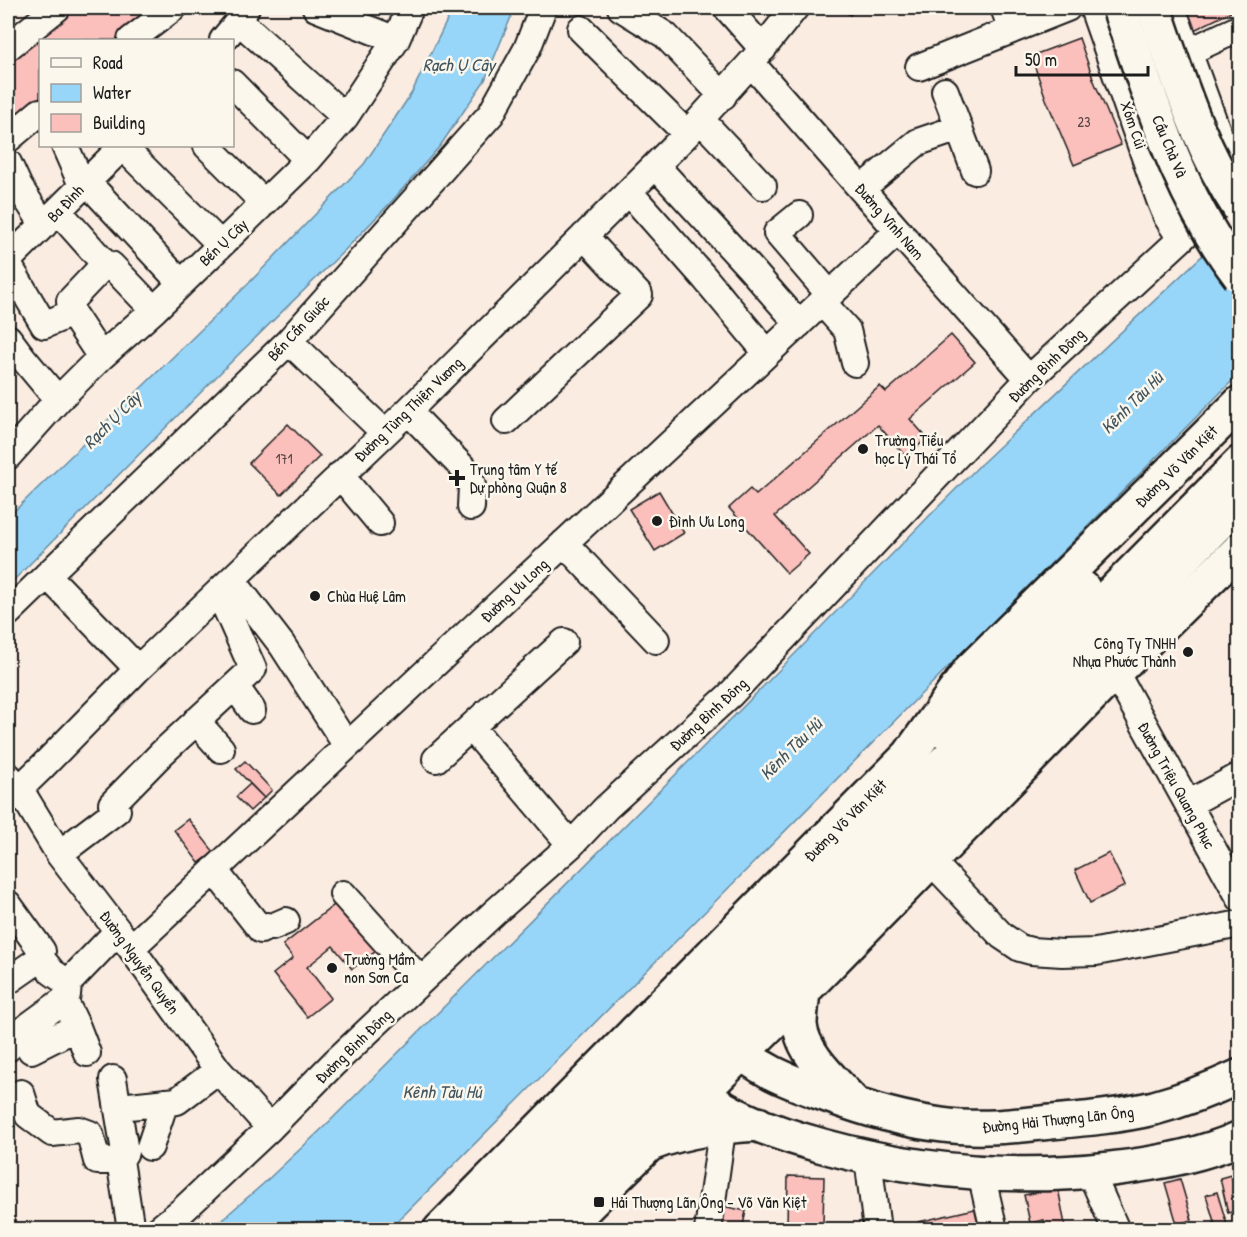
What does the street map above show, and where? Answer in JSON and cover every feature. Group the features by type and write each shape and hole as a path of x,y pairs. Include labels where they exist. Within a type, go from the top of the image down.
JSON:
{"main road":[{"name":"Cầu Chà Và","path":"1119,8 1173,158 1194,203 1239,276"},
{"name":"Cầu Chà Và","path":"1154,8 1188,107 1204,145 1239,209"},
{"name":"Đường Võ Văn Kiệt","path":"523,1230 687,1080 708,1023 970,670 1239,403"},
{"path":"909,755 964,714 1239,423"},
{"name":"Đường Võ Văn Kiệt","path":"478,1230 687,1080 708,1023 1239,464"},
{"name":"Đường Võ Văn Kiệt","path":"708,1023 761,989 1239,501"},
{"name":"Đường Võ Văn Kiệt","path":"708,1023 765,1030 1115,672 1239,549"},
{"path":"761,989 762,1017 769,1044 776,1059 797,1084"},
{"path":"804,992 800,1026 805,1043 856,1106"},
{"name":"Đường Hải Thượng Lãn Ông","path":"708,1023 776,1076 856,1106 909,1120 945,1125 1011,1126 1121,1114 1200,1094 1239,1076"},
{"name":"Đường Võ Văn Kiệt","path":"440,1230 687,1080"},
{"path":"562,1230 648,1144 684,1132 687,1080 759,1124 783,1134 868,1158 943,1170 1045,1174 1146,1165 1192,1155 1239,1138"},
{"path":"1087,1119 1090,1171"}],"street":[{"path":"8,44 57,8"},
{"path":"136,39 173,8"},
{"path":"316,8 396,40"},
{"name":"Bến Ụ Cây","path":"8,456 58,400 101,357 154,310 308,160 345,117 396,40 411,8"},
{"name":"Bến Cần Giuộc","path":"8,613 289,341 490,114 527,49 543,8"},
{"path":"621,8 665,35 723,96"},
{"name":"Đường Vĩnh Nam","path":"727,8 757,56 861,189 1029,379"},
{"name":"Đường Tùng Thiện Vương","path":"11,788 40,769 138,669 408,411 656,166 723,96 795,8"},
{"path":"919,67 1008,18 1067,8"},
{"name":"Xóm Củi","path":"1093,8 1160,200 1167,217 1181,239"},
{"path":"1172,8 1220,136 1239,170"},
{"path":"224,39 243,14 345,117"},
{"path":"581,28 763,186"},
{"path":"1188,52 1239,28"},
{"path":"234,85 308,160"},
{"path":"945,92 975,171"},
{"path":"8,139 39,113"},
{"path":"861,189 918,142 959,128"},
{"path":"66,147 84,183 181,283"},
{"name":"Ba Đình","path":"8,262 121,147"},
{"path":"123,147 220,244"},
{"path":"208,147 264,203"},
{"path":"8,163 19,186 51,218 105,264 111,265 154,310"},
{"path":"656,166 799,324"},
{"name":"Đường Bình Đông","path":"158,1230 183,1210 421,981 571,845 606,808 730,695 1029,379 1181,239 1239,179"},
{"path":"629,192 767,353"},
{"path":"799,215 777,233 847,330 855,363"},
{"name":"Đường Ưu Long","path":"19,1049 13,1043 19,1033 124,939 214,870 898,231"},
{"path":"506,421 639,295 584,236"},
{"path":"8,262 44,325 72,314"},
{"path":"101,357 72,314 70,301 105,264"},
{"path":"710,285 749,267"},
{"path":"8,338 58,400"},
{"path":"289,341 384,432"},
{"path":"408,411 469,474 472,486 471,507"},
{"path":"340,475 380,522"},
{"path":"564,543 656,640"},
{"path":"47,575 138,669"},
{"path":"59,854 117,810 112,804 162,753 253,669 226,586"},
{"path":"226,586 282,645 347,746"},
{"path":"436,759 564,642"},
{"name":"Đường Triệu Quang Phục","path":"1115,672 1239,898"},
{"path":"235,686 252,710"},
{"path":"196,722 221,749"},
{"path":"471,727 571,845"},
{"path":"1188,804 1239,776"},
{"name":"Đường Nguyễn Quyền","path":"11,788 218,1070 270,1128"},
{"path":"931,861 1002,936 1020,948 1031,951 1062,954 1096,951 1239,924"},
{"path":"214,870 261,930 286,921"},
{"path":"343,894 421,981"},
{"path":"8,904 42,951 41,958 66,992 87,1053"},
{"path":"8,981 41,958"},
{"path":"19,1049 77,1027"},
{"path":"129,1106 177,1101 218,1070"},
{"path":"112,1079 125,1152 120,1160 131,1230"},
{"path":"687,1080 708,1230"},
{"path":"21,1093 28,1115 52,1133 79,1130 90,1134 97,1161 120,1160"},
{"path":"150,1148 165,1102"},
{"path":"868,1158 877,1230"},
{"path":"1090,1171 1116,1230"},
{"path":"981,1173 994,1230"}],"water":[{"name":"Rạch Ụ Cây","path":"453,8 514,8 485,80 440,146 346,249 8,586 8,517 246,286 364,164 411,94"},
{"name":"Kênh Tàu Hủ","path":"1239,221 1239,374 390,1229 210,1230 327,1124 745,705 981,464"}],"building":[{"path":"72,8 167,8 125,39 39,39 39,107 8,131 8,58"},
{"path":"840,8 857,8 850,15"},
{"path":"1185,8 1235,8 1235,10 1192,31"},
{"path":"1079,38 1121,145 1074,165 1046,99 1031,56"},
{"path":"951,335 975,362 910,419 927,438 906,457 878,425 775,516 809,554 787,573 729,508 750,489 756,495 880,386 886,392"},
{"path":"288,424 320,456 281,495 249,463"},
{"name":"Đình Ưu Long","path":"659,491 684,533 655,551 629,509"},
{"path":"245,761 272,790 264,798 236,769"},
{"path":"250,784 264,798 250,811 236,797"},
{"path":"188,819 214,852 199,863 174,830"},
{"path":"1109,853 1125,886 1090,903 1075,870"},
{"path":"342,899 358,929 376,951 352,969 333,946 307,967 331,998 307,1017 273,974 293,958 283,945"},
{"path":"1231,1175 1240,1210 1228,1213 1220,1178"},
{"path":"788,1176 824,1177 823,1226 787,1225"},
{"path":"1180,1179 1192,1220 1177,1224 1165,1183"},
{"path":"1058,1188 1066,1230 1046,1230 1044,1220 1030,1223 1024,1195"},
{"path":"1217,1192 1227,1225 1216,1228 1206,1195"},
{"path":"718,1205 746,1211 742,1230 714,1227"},
{"path":"979,1208 985,1230 919,1230 918,1222"},
{"path":"602,1221 610,1230 592,1230"},
{"path":"787,1225 823,1226 822,1230 787,1230"}],"place":[{"name":"Trường Tiểu học Lý Thái Tổ","path":"863,449"},
{"name":"Trung tâm Y tế Dự phòng Quận 8","path":"457,478"},
{"name":"Đình Ưu Long","path":"657,521"},
{"name":"Chùa Huệ Lâm","path":"315,596"},
{"name":"Công Ty TNHH Nhựa Phước Thành","path":"1188,652"},
{"name":"Trường Mầm non Sơn Ca","path":"332,968"},
{"name":"Hải Thượng Lãn Ông - Võ Văn Kiệt","path":"599,1202"}]}
